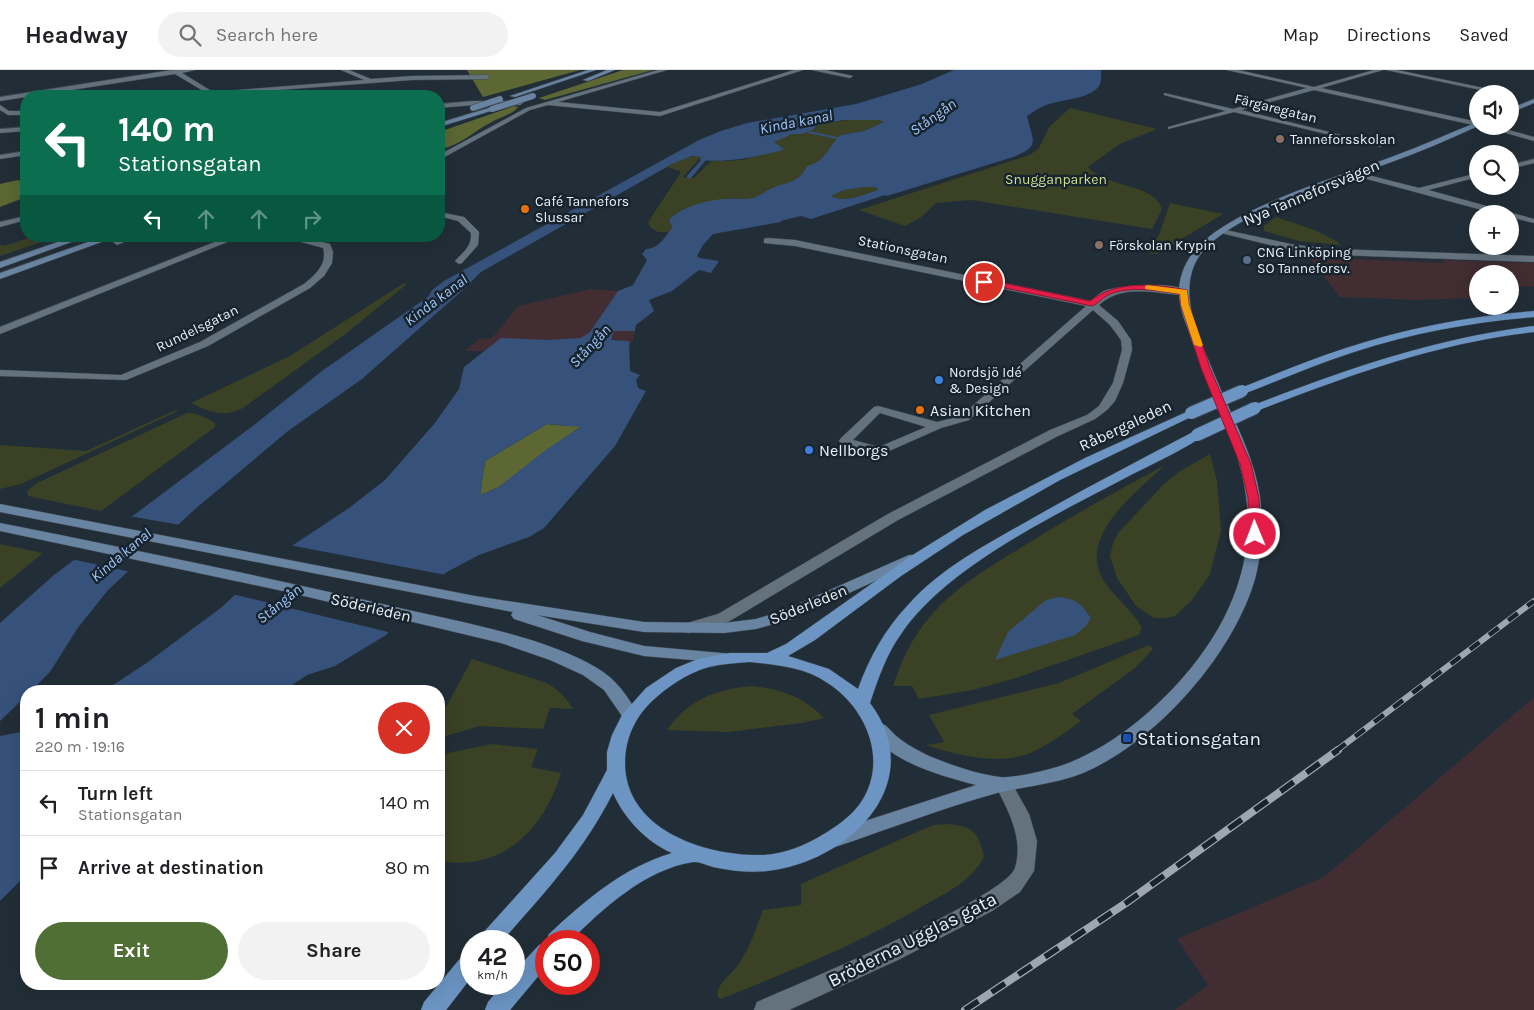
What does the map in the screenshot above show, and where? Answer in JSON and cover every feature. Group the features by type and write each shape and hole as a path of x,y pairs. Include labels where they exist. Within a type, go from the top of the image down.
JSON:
{"main road":[{"path":"445,116 594,70"},
{"path":"445,123 612,70"},
{"path":"1519,107 1534,101"},
{"name":"Nya Tanneforsvägen","path":"834,840 1004,785 1047,778 1084,764 1127,738 1191,681 1223,639 1242,598 1255,534 1254,498 1246,464 1203,360 1185,305 1186,276 1196,254 1224,230 1250,215 1276,203 1469,128"},
{"path":"0,265 67,242"},
{"path":"0,276 106,242"},
{"name":"Råbergaleden","path":"770,658 806,641 846,609 926,552 1014,500 1069,471 1191,413 1242,391 1365,345 1416,330 1463,322 1534,314"},
{"path":"862,703 870,674 883,648 902,620 929,593 969,561 1090,491 1197,435 1256,408 1350,371 1393,357 1487,335 1534,329"},
{"name":"Söderleden","path":"0,508 475,601 644,627 686,629 724,628 756,624 787,615 926,552"},
{"name":"Söderleden","path":"0,527 289,588 454,627 544,652 581,666 614,689 630,715"},
{"name":"Söderleden","path":"475,601 616,645 644,651 728,658"},
{"path":"728,658 770,658 792,662 832,678 848,689 862,703 878,729 883,752 882,776 873,799 857,821 834,840 802,855 766,863 728,862 692,854 661,838 648,828 632,810 621,790 616,770 616,751 621,732 630,715 648,694 672,677 698,665 728,658"},
{"name":"Nya Tanneforsvägen","path":"878,729 898,748 921,759 957,772 1004,785"},
{"path":"499,930 562,859 590,820 616,770"},
{"path":"568,930 602,899 630,879 652,868 692,854"},
{"path":"496,1010 535,964"},
{"path":"432,1010 460,976"}],"street":[{"path":"56,90 192,70"},
{"path":"344,70 374,82"},
{"path":"445,155 463,147 514,116 543,104 664,70"},
{"path":"445,106 500,103 543,104 660,114 800,70"},
{"path":"815,70 850,76"},
{"path":"1230,70 1469,122"},
{"path":"1170,128 1380,70"},
{"path":"1389,70 1469,86"},
{"path":"175,71 206,90"},
{"path":"255,90 420,77 487,77"},
{"name":"Färgaregatan","path":"1166,94 1379,146"},
{"path":"0,99 20,96"},
{"path":"0,107 8,113 20,113"},
{"path":"0,131 20,129"},
{"path":"1519,134 1534,138"},
{"path":"0,157 20,154"},
{"path":"1519,165 1534,161"},
{"path":"1356,173 1473,205"},
{"path":"1419,191 1469,177"},
{"path":"445,215 461,219 475,232 475,243 459,261"},
{"path":"1519,217 1534,221"},
{"path":"0,225 20,220"},
{"path":"1224,230 1295,248 1336,252 1534,259"},
{"name":"Stationsgatan","path":"686,629 723,618 893,517 1054,433 1091,417 1109,401 1118,383 1127,350 1126,340 1114,323 1092,304 795,243 767,241"},
{"path":"0,331 223,242"},
{"name":"Rundelsgatan","path":"0,373 122,378 204,344 307,286 321,275 329,252 327,246 309,242"},
{"path":"936,426 878,410 845,441 880,451 936,426 964,418 1105,294 1124,288 1184,292"},
{"name":"Bröderna Ugglas gata","path":"764,1010 893,952 985,905 1013,886 1024,871 1027,840 1020,814 1004,785"}],"shaded area":[{"path":"1309,257 1445,263 1442,260 1534,263 1534,287 1519,286 1519,265 1469,265 1469,298 1416,300 1340,297"},
{"path":"591,289 618,291 654,311 636,325 633,341 628,348 495,344 485,351 465,351 479,339 492,338 518,306"},
{"path":"1534,697 1534,1010 1175,1010 1208,985 1177,939 1324,877"}],"green space":[{"path":"467,70 580,70 483,97"},
{"path":"623,70 653,70 545,100 539,98"},
{"path":"514,106 518,107 509,114 445,148 445,130"},
{"name":"Snugganparken","path":"1070,108 1157,129 1120,144 1088,167 1106,179 1150,194 1158,201 1162,209 1152,229 971,200 936,203 921,217 905,226 859,210 1030,155 1039,148 1050,126"},
{"path":"849,120 879,120 884,122 864,131 841,135 827,155 790,184 771,188 756,198 685,209 669,220 672,227 669,232 658,232 651,228 648,222 680,174 680,171 667,167 675,162 688,157 701,157 683,177 694,178 711,161 747,159 783,137 792,134 802,134 826,123"},
{"path":"20,181 20,199 0,207 0,184"},
{"path":"876,187 878,190 849,199 831,196 844,190"},
{"path":"1170,203 1223,214 1157,254 1148,253 1147,251 1159,235"},
{"path":"1276,217 1315,230 1338,242 1340,245 1299,241 1264,231 1264,226"},
{"path":"20,241 42,242 0,256 0,245 4,246"},
{"path":"404,283 407,284 344,335 243,408 229,413 217,413 191,403 290,356"},
{"path":"178,409 174,413 21,484 0,489 0,445 86,451"},
{"path":"187,413 194,413 205,417 215,423 215,427 101,511 28,496 27,491 37,483"},
{"path":"547,424 582,426 548,449 499,487 480,495 485,461"},
{"path":"1210,454 1217,481 1221,531 1210,574 1192,600 1175,616 1154,618 1136,606 1117,578 1110,556 1113,543 1118,533 1164,484 1179,472"},
{"path":"1165,465 1114,516 1104,532 1098,548 1097,564 1104,581 1142,628 1139,635 1016,678 973,690 919,699 912,686 893,686 903,660 916,635 937,608 970,580 1055,527"},
{"path":"0,544 43,553 0,588"},
{"path":"1149,645 1153,649 1135,668 1072,714 1081,721 1054,740 1032,752 1013,758 1000,759 962,755 926,745 944,742 929,715 1059,683"},
{"path":"472,659 547,683 562,694 573,709 550,708 543,729 480,726 445,736 445,709"},
{"path":"752,686 773,689 800,699 824,718 802,723 728,732 667,730 684,711 704,698 726,690"},
{"path":"492,744 538,749 531,767 561,773 544,812 532,829 517,843 501,853 482,860 462,863 445,862 445,755"},
{"path":"934,825 957,825 974,832 980,842 984,857 979,866 958,886 899,920 849,945 721,999 718,997 721,984 738,965 746,952 763,910 801,905 801,884 919,831"}],"water":[{"path":"954,70 1101,70 1100,84 1094,91 1081,97 1044,106 1027,116 1033,141 1028,149 1013,157 811,219 801,216 781,222 713,234 703,245 697,256 699,258 719,261 711,273 699,270 672,291 649,300 654,311 636,325 635,331 614,331 611,340 629,341 630,371 640,375 636,380 638,388 646,391 615,446 544,528 529,537 479,555 445,573 386,635 335,666 307,675 292,685 113,685 148,662 222,607 275,557 349,508 385,480 435,423 459,389 464,367 501,338 548,340 581,338 590,332 618,291 633,285 647,260 642,254 646,249 658,245 664,238 672,227 669,220 675,215 688,207 703,202 750,199 770,189 791,182 804,172 807,166 819,161 841,135 864,131 884,122 879,120 843,120 816,126 813,130 802,134 792,134 774,142 784,149 780,151 750,157 710,161 700,160 701,157 692,156 672,164 481,272 362,379 288,431 194,510 108,590 77,629 50,672 37,685 20,685 20,702 0,721 0,623 54,575 254,425 322,371 429,296 432,290 444,281 699,140 747,123 856,104 922,84","holes":["876,187 878,190 849,199 831,196 844,190","547,424 581,427 547,449 499,487 480,495 485,461"]},
{"path":"1058,597 1073,600 1084,608 1091,618 1085,627 1075,635 995,660 1008,632 1046,600"},
{"path":"20,732 20,881 0,901 0,736"}],"pier":[{"path":"128,516 181,525 131,572 71,559"},
{"path":"289,545 446,575 392,633 232,594 273,555"}],"waterway":[{"name":"Kinda kanal","path":"809,132 837,138"},
{"path":"689,177 704,160"}],"railway":[{"path":"1336,751 1534,601"},
{"path":"965,1010 1126,903 1338,750"}],"slow traffic":[{"path":"1147,288 1184,292 1185,305 1198,345"}],"place":[{"name":"Tanneforsskolan","path":"1280,139"},
{"name":"Café Tannefors Slussar","path":"525,209"},
{"name":"Förskolan Krypin","path":"1099,245"},
{"name":"CNG Linköping SO Tanneforsv.","path":"1247,260"},
{"name":"Nordsjö Idé & Design","path":"939,380"},
{"name":"Asian Kitchen","path":"920,410"},
{"name":"Nellborgs","path":"809,450"},
{"name":"Stationsgatan","path":"1127,738"}],"route":[{"path":"984,282 1092,304 1105,294 1131,287 1184,292 1185,305 1206,368 1246,464 1254,498 1255,534"}],"water label":[{"name":"Stångån","path":"933,117"},
{"name":"Stångån","path":"590,346"},
{"name":"Stångån","path":"279,604"}]}
